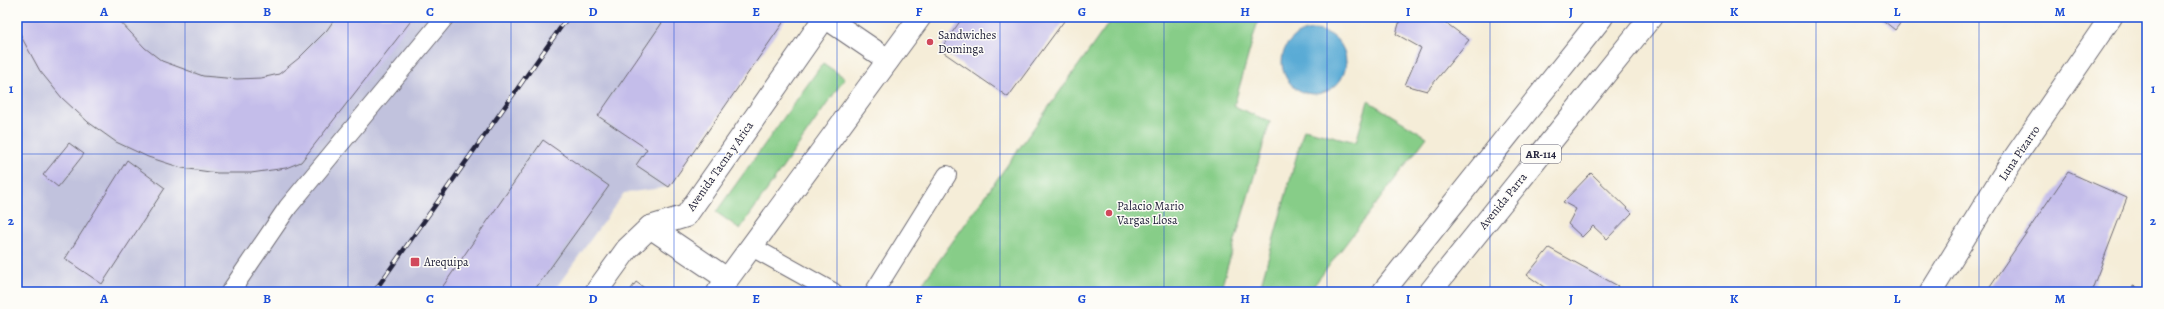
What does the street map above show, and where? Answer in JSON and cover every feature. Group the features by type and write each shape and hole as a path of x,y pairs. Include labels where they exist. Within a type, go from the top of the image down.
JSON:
{"street":[{"path":"825,17 888,60"},
{"name":"Avenida Tacna y Arica","path":"596,292 627,249 650,227 686,216 825,17"},
{"path":"650,227 722,286 920,17"},
{"name":"AR-114","path":"1383,292 1602,17"},
{"name":"Avenida Parra","path":"1430,292 1651,17"},
{"name":"Luna Pizarro","path":"1931,292 2008,167 2111,17"}],"lane":[{"path":"230,292 288,207 445,17"},
{"path":"874,292 947,175"},
{"path":"752,247 833,292"}],"shaded area":[{"path":"17,17 787,17 669,187 624,193 553,292 17,292"}],"green space":[{"path":"1113,17 1259,17 1234,106 1270,122 1220,292 941,292 923,283"},
{"path":"823,63 845,78 740,229 716,212"},
{"path":"1368,101 1427,137 1309,292 1259,292 1304,129 1356,142"}],"water":[{"path":"1314,30 1332,36 1340,44 1346,62 1340,80 1332,88 1314,94 1296,88 1288,80 1282,62 1288,44 1296,36"}],"building":[{"path":"17,17 116,17 145,48 162,61 203,76 237,79 261,78 279,74 299,58 327,30 336,17 414,17 301,162 286,168 251,173 217,173 182,168 148,157 116,142 88,122 62,98 40,71 17,26"},
{"path":"666,17 787,17 669,187 636,165 647,149 598,116"},
{"path":"963,17 1067,17 1008,97 940,50"},
{"path":"1401,17 1438,17 1469,40 1427,91 1405,85 1421,48 1396,34"},
{"path":"1879,17 1905,17 1895,30"},
{"path":"543,140 609,186 533,292 439,292"},
{"path":"69,143 84,154 58,187 43,175"},
{"path":"127,160 165,188 102,284 65,259"},
{"path":"2068,172 2127,198 2091,292 1986,292"},
{"path":"1591,173 1632,213 1607,239 1593,226 1582,237 1568,224 1576,209 1563,202"},
{"path":"1549,248 1618,286 1614,292 1551,292 1527,275"},
{"path":"636,282 650,292 629,292"},
{"path":"2133,286 2147,291 2147,292 2132,292"}],"railway":[{"path":"374,292 568,17"}],"place":[{"name":"Sandwiches Dominga","path":"930,42"},
{"name":"Palacio Mario Vargas Llosa","path":"1109,213"},
{"name":"Arequipa","path":"415,262"}]}
